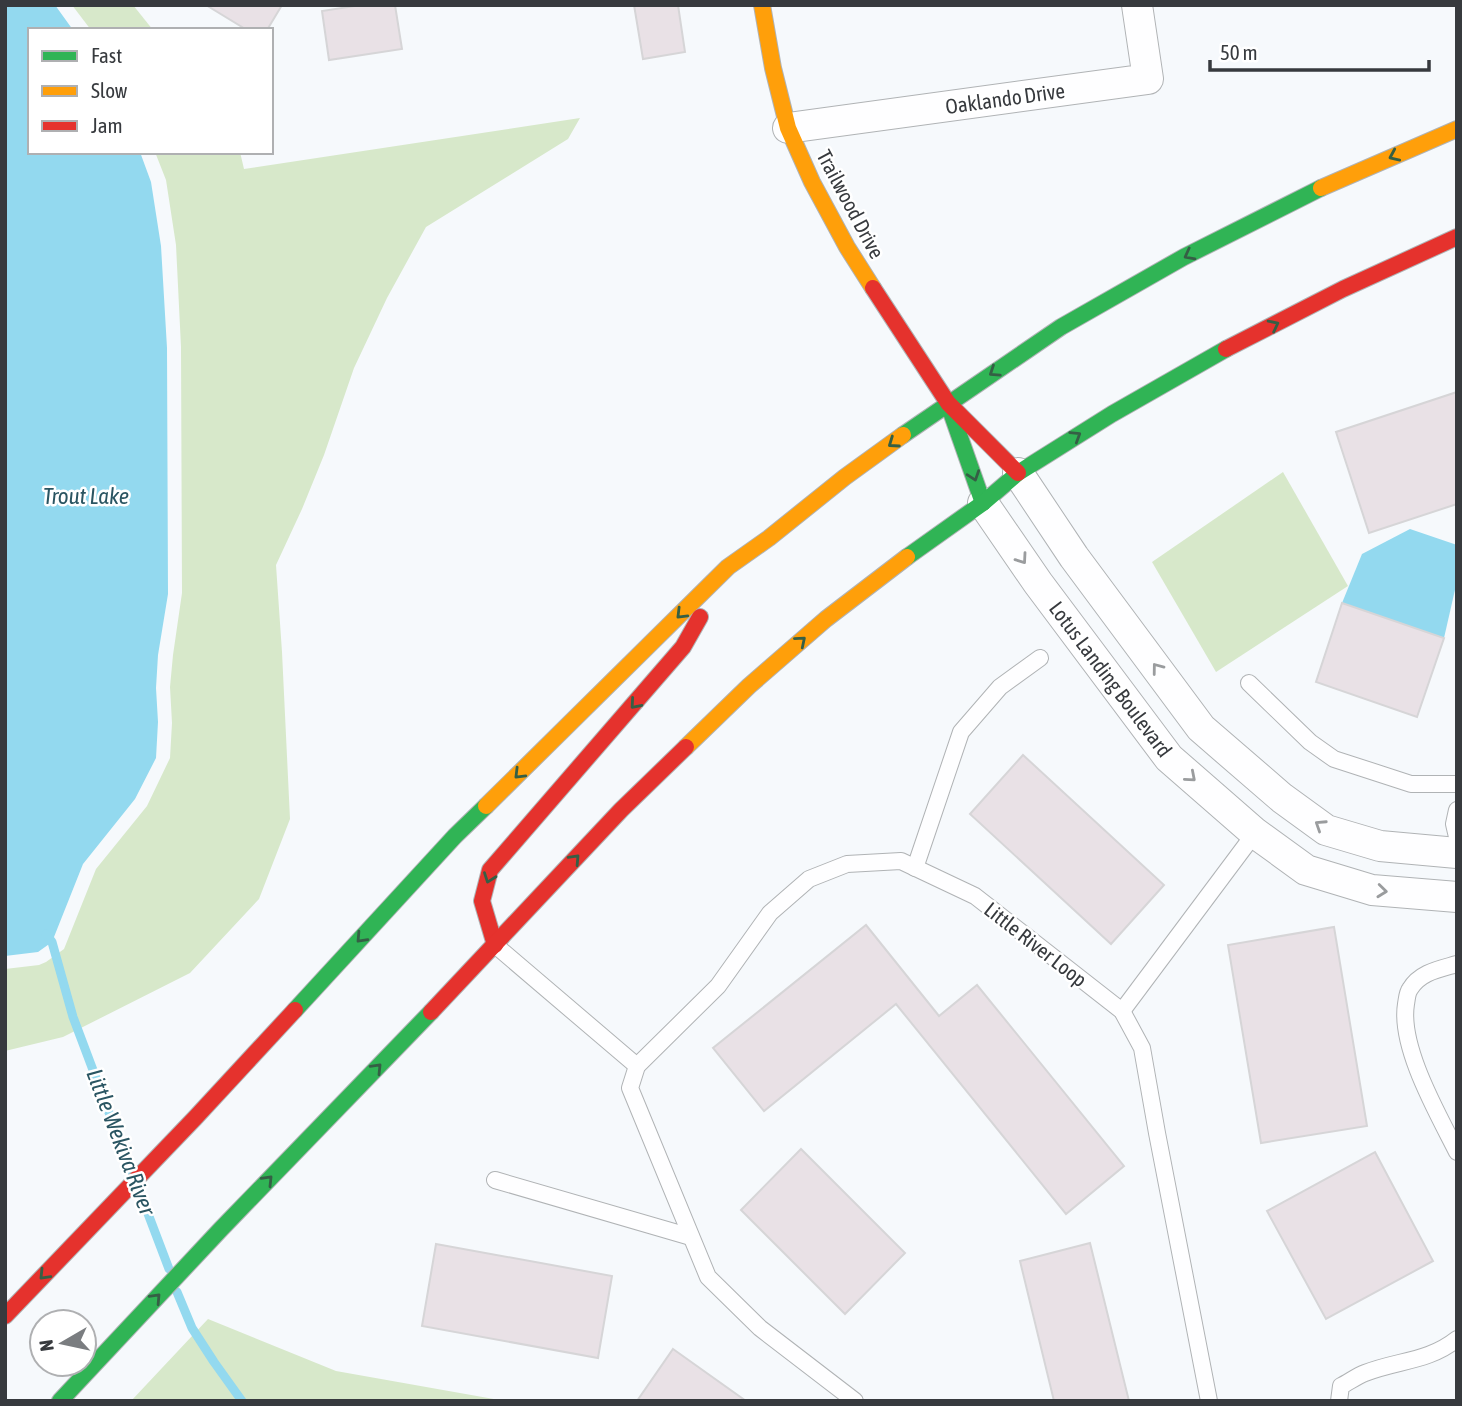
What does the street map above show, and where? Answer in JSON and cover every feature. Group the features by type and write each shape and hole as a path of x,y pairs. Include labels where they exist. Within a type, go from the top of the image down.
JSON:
{"main road":[{"name":"Trailwood Drive","path":"762,5 773,68 788,128 812,182 847,247 948,403 1018,472"},
{"path":"5,1316 195,1118 455,836 728,567 845,477 1061,327 1184,257 1305,195 1457,129"},
{"path":"60,1401 621,810 749,685 826,620 911,554 983,503 1018,472 1112,414 1227,349 1343,289 1457,237"},
{"name":"Trailwood Drive","path":"948,403 983,503"},
{"path":"495,945 482,901 490,870 683,647 728,567"}],"street":[{"name":"Oaklando Drive","path":"788,128 1148,79 1137,5"},
{"name":"Lotus Landing Boulevard","path":"1018,472 1074,557 1201,728 1211,737 1326,830 1380,846 1457,853"},
{"name":"Lotus Landing Boulevard","path":"983,503 1038,583 1169,758 1255,833 1306,870 1372,890 1457,897"}],"lane":[{"path":"915,868 961,732 1000,687 1040,658"},
{"path":"1249,683 1310,742 1334,759 1411,784 1457,784"},
{"path":"1457,810 1454,824 1457,837"},
{"path":"1122,1011 1255,833"},
{"name":"Little River Loop","path":"637,1066 718,986 770,913 809,879 847,864 901,861 975,896 1122,1011 1142,1048 1209,1401"},
{"path":"495,945 637,1066 630,1087 708,1277 760,1328 855,1401"},
{"path":"1457,964 1430,971 1419,978 1408,990 1404,1016 1410,1051 1457,1152"},
{"path":"495,1180 691,1237"},
{"path":"1339,1401 1341,1386 1364,1373 1425,1357 1445,1349 1457,1339"}],"green space":[{"path":"72,5 133,5 151,28 89,28"},
{"path":"580,118 568,139 426,227 387,298 354,368 324,455 276,565 290,819 259,899 190,973 63,1037 5,1051 5,969 39,965 64,949 96,869 147,806 170,758 170,687 182,593 181,347 176,245 166,180 156,154 240,154 244,169"},
{"path":"1283,472 1348,586 1216,672 1152,562"},
{"path":"208,1319 336,1371 505,1401 131,1401"}],"water":[{"name":"Trout Lake","path":"5,5 55,5 72,28 28,28 28,154 141,154 151,182 161,246 167,348 168,594 158,655 156,758 135,799 83,864 52,942 38,952 5,956"},
{"path":"1410,529 1457,545 1457,581 1444,638 1342,603 1362,554"}],"building":[{"path":"206,5 282,5 268,28 244,28"},
{"path":"361,5 395,5 402,49 329,60 322,11"},
{"path":"634,5 678,5 685,52 643,59"},
{"path":"1457,392 1457,504 1369,533 1336,432"},
{"path":"1342,603 1444,638 1417,717 1316,682"},
{"path":"1023,755 1164,885 1111,944 970,814"},
{"path":"866,925 939,1016 977,985 1124,1166 1066,1214 896,1004 764,1111 713,1048"},
{"path":"1334,927 1367,1126 1261,1143 1228,945"},
{"path":"801,1149 905,1253 845,1314 741,1210"},
{"path":"1375,1152 1433,1261 1326,1319 1267,1211"},
{"path":"1090,1243 1129,1401 1054,1401 1020,1261"},
{"path":"436,1244 612,1276 598,1358 422,1326"},
{"path":"673,1349 746,1401 637,1401"}],"waterway":[{"name":"Little Wekiva River","path":"46,934 52,942 73,1017 131,1171"},
{"name":"Little Wekiva River","path":"139,1190 169,1269"},
{"name":"Little Wekiva River","path":"177,1292 192,1328 242,1401"}],"traffic: fast":[{"path":"903,435 1061,327 1184,257 1321,188"},
{"path":"907,557 983,503 1018,473 1112,414 1226,349"},
{"path":"951,412 983,503"},
{"path":"295,1010 455,836 486,806"},
{"path":"60,1401 221,1229 431,1012"}],"traffic: slow":[{"path":"762,5 773,68 788,128 812,182 873,288"},
{"path":"1321,188 1457,129"},
{"path":"486,806 728,567 903,435"},
{"path":"686,747 749,686 826,619 907,557"}],"traffic: jam":[{"path":"1226,349 1343,289 1457,237"},
{"path":"873,288 948,403 1018,473"},
{"path":"495,945 482,901 490,870 683,647 700,617"},
{"path":"431,1012 621,810 686,747"},
{"path":"5,1316 295,1010"}]}
